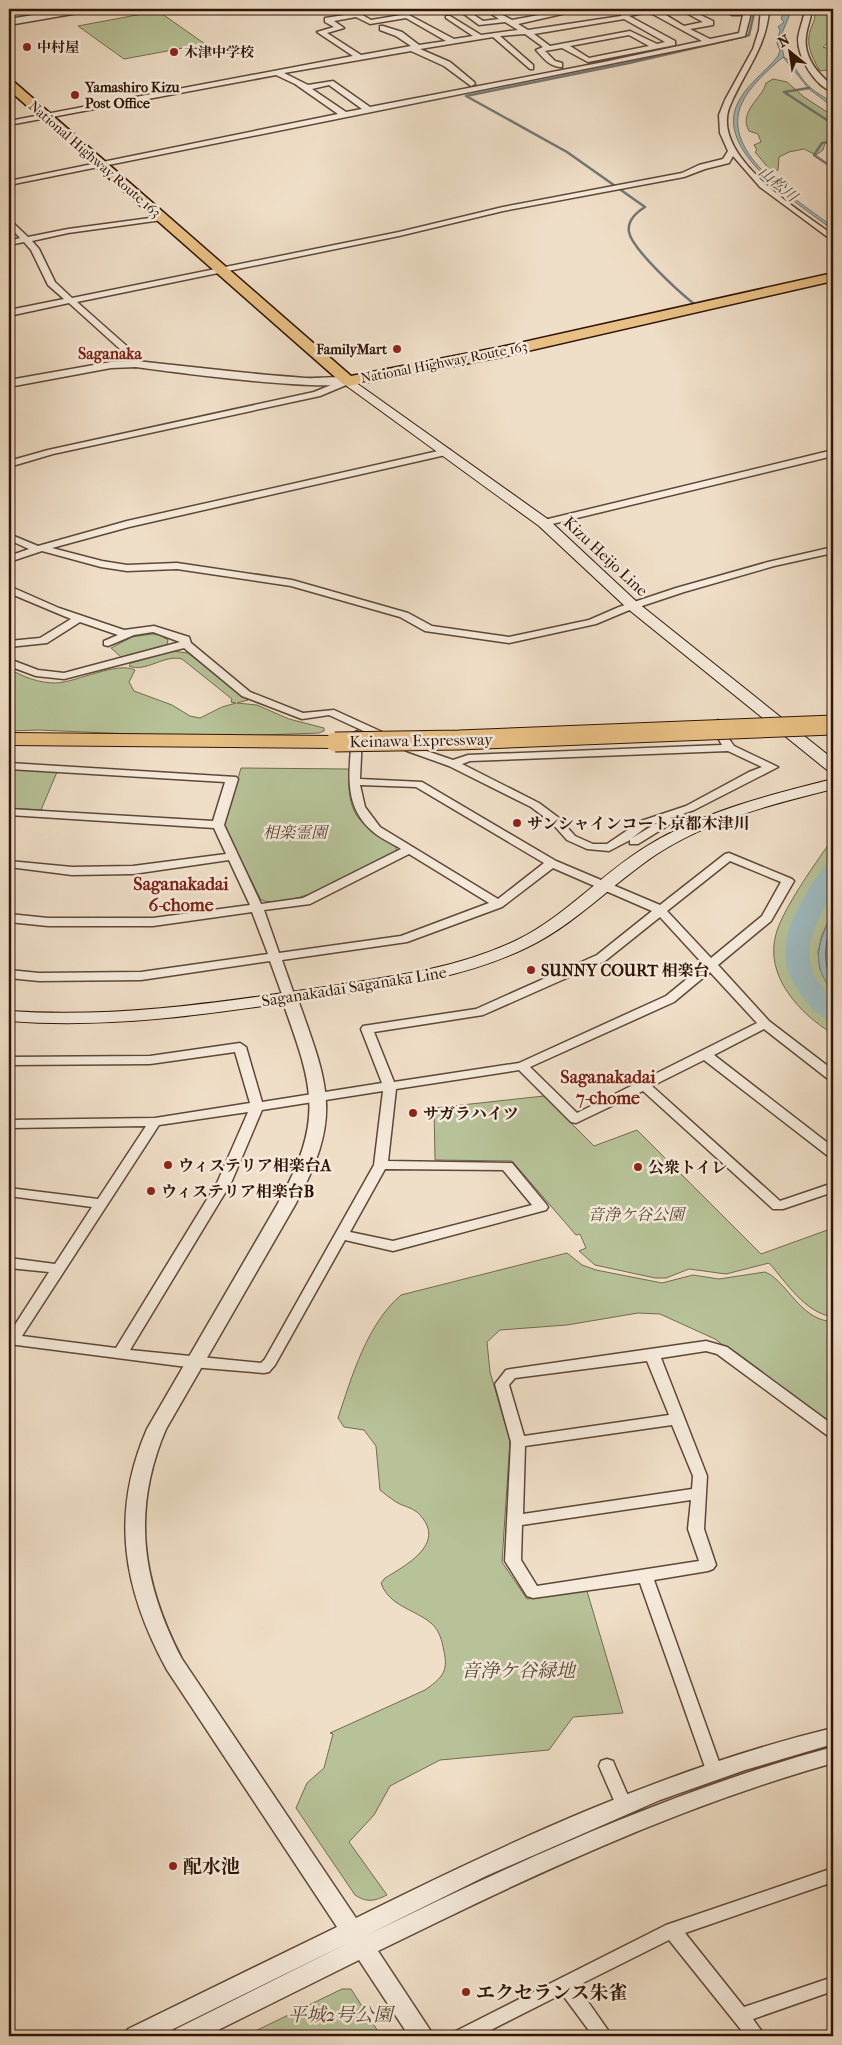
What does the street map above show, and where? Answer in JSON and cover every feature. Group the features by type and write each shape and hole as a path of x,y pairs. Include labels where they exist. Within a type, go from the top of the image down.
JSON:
{"highway":[{"name":"National Highway Route 163","path":"9,84 348,381 501,352 833,277"},
{"name":"Keinawa Expressway","path":"9,740 335,742 459,740 833,725"}],"main road":[{"name":"Kizu Heijo Line","path":"348,381 544,523 633,606 833,767"},
{"name":"Saganakadai Saganaka Line","path":"9,1016 87,1019 150,1016 416,978 480,962 509,950 548,929 650,852 678,835 737,810 833,784"}],"street":[{"path":"10,21 84,9"},
{"path":"347,9 370,22 407,16 452,41"},
{"path":"448,9 466,12 482,23 508,21 580,9"},
{"path":"488,9 527,32 550,49"},
{"path":"564,46 588,60 672,42 614,9"},
{"path":"9,123 414,47 494,34 527,32 624,16 651,9 709,42"},
{"path":"683,9 710,23 683,28"},
{"path":"9,183 369,110 620,63 742,34 748,11 734,14 723,9"},
{"path":"765,9 753,56 732,94 723,116 726,140 732,151 755,178 833,239"},
{"path":"808,9 802,38 804,53 818,77 833,90"},
{"path":"321,32 340,28 328,20 358,15"},
{"path":"448,17 479,37"},
{"path":"312,27 360,57"},
{"path":"383,28 399,34 414,47 447,64 471,84"},
{"path":"559,65 552,63 540,50 630,33 655,46"},
{"path":"494,34 530,67"},
{"path":"276,72 298,82 345,115"},
{"path":"305,88 330,83 369,110"},
{"path":"9,312 399,234 503,209 684,175 702,167 726,161 732,151"},
{"path":"9,243 68,231 162,218"},
{"path":"9,221 35,249 51,283 135,358 136,364"},
{"path":"9,384 111,365 136,364 273,379 312,382 348,381"},
{"path":"9,464 60,450 317,394 348,381"},
{"path":"9,559 127,524 447,452"},
{"path":"544,523 833,453"},
{"path":"9,537 39,549 101,564 127,568 176,566 286,582 404,615 429,629 496,639 522,638 592,622 633,606 772,564 833,550"},
{"path":"9,589 79,618 130,633"},
{"path":"9,644 43,641 79,618"},
{"path":"108,643 130,633 154,628 185,639 186,644 246,694 302,716 330,712 378,734 453,764 535,805 555,820 571,838 591,847 617,849 628,846 659,825 733,794 730,785"},
{"path":"9,662 36,673 64,676 186,644"},
{"path":"378,734 525,732 773,720"},
{"path":"718,723 722,736 730,748"},
{"path":"357,724 357,806 365,818 376,829 498,904"},
{"path":"525,732 528,756"},
{"path":"453,764 468,758 730,748 772,767 730,785 690,808 645,823 635,832 608,848"},
{"path":"9,766 232,779 218,825 258,908 314,1069 319,1110 309,1160 285,1206 163,1416 150,1446 137,1496 134,1532 142,1591 153,1626 174,1664 356,1940 422,2036"},
{"path":"356,782 418,784 552,863 660,910 765,1024 833,1076"},
{"path":"9,812 218,825"},
{"path":"659,825 678,835"},
{"path":"9,918 48,922 153,922 306,901 409,850"},
{"path":"9,864 72,871 133,870 234,856"},
{"path":"9,1124 155,1122 390,1087 522,1066 670,999 767,918 788,881 729,856 601,958 479,1012 367,1029 390,1087 381,1165 270,1362 264,1368 194,1362 10,1339 59,1269 155,1122"},
{"path":"9,974 39,977 141,976 403,939 498,904 552,863"},
{"path":"522,1066 576,1119 765,1024"},
{"path":"9,1061 150,1060 240,1047 257,1106 224,1183 121,1352"},
{"path":"705,1054 833,1153"},
{"path":"644,1085 778,1206 833,1187"},
{"path":"342,1235 393,1246 541,1207 507,1166 381,1165"},
{"path":"9,1192 101,1204"},
{"path":"9,1263 59,1269"},
{"path":"652,1355 700,1476 696,1528 708,1565 533,1592 513,1561 518,1442 502,1384 511,1374 706,1346 722,1350 833,1432"},
{"path":"518,1442 678,1419"},
{"path":"514,1521 698,1493"},
{"path":"645,1576 715,1773"},
{"path":"184,2036 530,1845 624,1805 795,1745 833,1736"},
{"path":"136,2036 631,1822 789,1766 833,1755"},
{"path":"607,1766 624,1805"},
{"path":"462,2036 672,1930 833,1874"},
{"path":"672,1930 756,2036"},
{"path":"565,1984 602,2036"},
{"path":"740,2016 833,1984"}],"green space":[{"path":"814,9 833,9 833,38 823,47 833,50 833,69 820,71 810,50 809,36 815,16"},
{"path":"158,11 205,44 124,59 78,26"},
{"path":"773,79 787,82 804,97 833,116 833,142 825,143 823,150 816,155 804,149 789,152 779,157 778,170 771,171 755,152 757,150 754,145 761,142 758,134 749,131 746,124 752,105 764,89 766,83"},
{"path":"158,634 168,640 167,645 122,658 111,648 132,637"},
{"path":"171,651 188,653 248,700 237,703 257,705 289,719 324,728 324,731 319,733 202,737 38,730 9,731 9,669 31,679 56,683 108,670 128,668 135,670 129,682 134,691 172,705 190,716 200,718 222,707 236,703 231,702 232,699 182,659 169,659 135,668 129,666 131,663"},
{"name":"相楽霊園","path":"241,768 349,769 350,798 358,817 372,831 396,847 396,851 310,894 291,900 275,902 261,900 224,825"},
{"path":"9,769 57,772 41,810 9,808"},
{"path":"833,823 833,855 797,922 792,937 791,951 792,965 796,978 811,1002 833,1022 833,1034 808,1016 797,1005 780,979 775,965 774,950 776,934 785,912 829,844 828,834"},
{"path":"833,884 833,911 822,935 818,952 820,969 833,992 833,1007 818,991 809,975 805,961 805,947 808,932"},
{"name":"音浄ケ谷公園","path":"544,1096 594,1146 637,1130 761,1254 833,1228 833,1317 813,1309 805,1303 769,1263 726,1274 689,1269 666,1278 655,1278 595,1265 579,1251 586,1248 580,1234 576,1235 512,1161 435,1160 434,1108"},
{"name":"音浄ケ谷緑地","path":"567,1253 582,1265 596,1270 662,1283 693,1275 719,1279 765,1272 771,1275 813,1316 833,1322 833,1426 715,1339 660,1314 638,1313 567,1325 500,1330 487,1342 490,1372 510,1440 502,1562 527,1599 587,1591 623,1713 573,1717 549,1750 440,1760 390,1786 374,1815 349,1842 387,1895 375,1900 363,1899 355,1895 296,1808 307,1783 324,1768 333,1734 330,1733 425,1690 442,1675 445,1658 441,1639 435,1627 424,1618 396,1602 385,1591 381,1583 422,1551 429,1533 426,1523 417,1512 401,1505 380,1490 376,1446 364,1430 344,1427 338,1418 355,1368 370,1336 389,1307 401,1295"},
{"name":"平城2号公園","path":"342,1989 351,1989 381,2036 245,2036"}],"water":[{"path":"784,9 792,9 780,38 784,57 792,64 804,81 833,107 809,89 783,57 766,72 745,97 738,122 741,140 752,158 766,174 783,190 833,227 833,230 766,178 739,143 734,125 736,107 740,99 749,86 778,56 780,51 777,43 780,30 778,27 784,22 781,19"},
{"path":"833,911 833,992 821,971 819,952"}],"waterway":[{"path":"693,303 656,269 638,249 632,239 629,232 631,221 645,207 567,152 466,96 629,63 746,36 749,35 755,9"},
{"path":"809,88 784,92 833,124"},
{"path":"833,141 822,143 814,155 833,168"},
{"name":"山松川","path":"833,870 811,909 798,944 798,961 803,978 814,995 833,1014"}],"place":[{"name":"中村屋","path":"27,47"},
{"name":"木津中学校","path":"174,52"},
{"name":"Yamashiro Kizu Post Office","path":"75,95"},
{"name":"FamilyMart","path":"397,349"},
{"name":"サンシャインコート京都木津川","path":"517,823"},
{"name":"SUNNY COURT 相楽台","path":"531,970"},
{"name":"サガラハイツ","path":"413,1113"},
{"name":"ウィステリア相楽台A","path":"168,1165"},
{"name":"公衆トイレ","path":"638,1167"},
{"name":"ウィステリア相楽台B","path":"151,1191"},
{"name":"配水池","path":"173,1866"},
{"name":"エクセランス朱雀","path":"466,1992"}],"district":[{"name":"Saganaka","path":"110,353"},
{"name":"Saganakadai 6-chome","path":"181,894"},
{"name":"Saganakadai 7-chome","path":"608,1087"}]}
